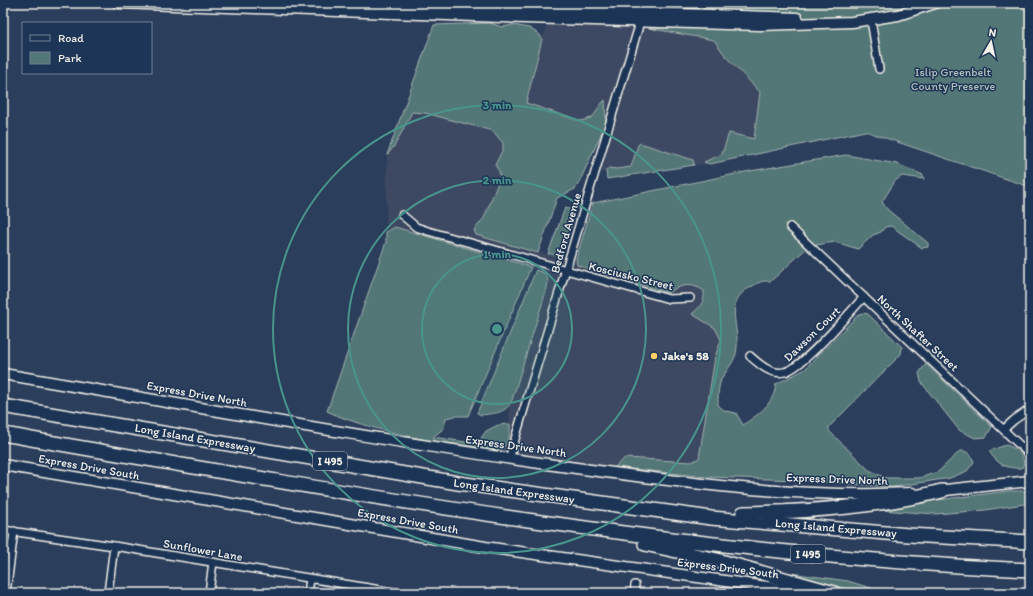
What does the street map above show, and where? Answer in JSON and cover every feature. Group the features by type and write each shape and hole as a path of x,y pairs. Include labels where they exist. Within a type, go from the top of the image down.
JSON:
{"highway":[{"name":"Long Island Expressway","path":"3,406 458,482 711,518 909,535 1030,542"},
{"name":"I 495","path":"3,434 416,504 588,529 701,543 852,558 1030,570"},
{"path":"3,443 37,446 59,444"},
{"path":"711,518 737,513 785,512 910,499 942,491"},
{"path":"588,529 612,539 694,555 834,593"}],"main road":[{"path":"118,3 526,10"},
{"path":"360,3 526,10 754,25 872,20 904,13 935,3"},
{"name":"Express Drive North","path":"3,374 509,459 667,479 860,495 942,491 1030,481"},
{"name":"Express Drive South","path":"3,465 485,547 810,593"}],"street":[{"name":"Bedford Avenue","path":"509,459 640,17"},
{"path":"872,20 879,69"},
{"name":"Kosciusko Street","path":"402,215 416,227 669,299 690,298"},
{"name":"North Shafter Street","path":"790,227 1030,455"},
{"name":"Dawson Court","path":"750,356 763,367 774,372 783,373 792,370 804,360 864,297"},
{"path":"1004,429 1030,409"},
{"name":"Sunflower Lane","path":"3,530 114,546 399,593"},
{"path":"6,593 14,531"},
{"path":"108,593 114,546"},
{"path":"209,593 213,562"},
{"path":"308,593 310,579"},
{"path":"634,593 635,585"}],"shaded area":[{"path":"548,24 641,27 714,40 727,58 760,92 754,139 705,162 710,164 694,165 692,160 632,160 631,167 617,169 609,168 606,173 597,171 607,111 601,103 596,114 588,120 580,121 526,103 542,39"},
{"path":"412,112 425,113 493,131 503,143 503,149 495,165 499,171 500,178 484,218 477,224 531,251 552,255 557,254 576,259 577,265 668,293 681,285 698,287 704,291 702,304 693,314 715,328 721,340 715,357 699,458 692,462 625,458 615,467 499,454 510,432 509,408 547,288 546,274 531,267 395,227 386,232 387,155 395,145"}],"green space":[{"name":"Islip Greenbelt County Preserve","path":"527,3 1030,3 1030,187 865,131 710,164 704,162 722,154 729,133 754,139 760,92 727,58 714,40 648,28 737,29 830,20 527,9"},
{"path":"490,23 502,27 513,25 529,28 540,35 542,39 526,103 580,121 586,120 593,116 605,100 606,123 579,183 575,189 557,198 538,253 476,235 474,230 484,218 500,178 499,171 495,165 503,149 503,143 493,131 425,113 412,112 395,145 387,155 434,25"},
{"path":"640,143 693,160 694,165 607,179 606,170 609,168 617,169 631,167"},
{"path":"846,155 897,164 923,175 924,179 902,176 895,181 882,202 888,210 928,243 928,247 922,248 891,226 885,227 881,232 873,235 858,249 835,242 809,246 771,281 760,282 742,293 737,300 734,316 737,335 736,354 721,381 718,391 718,405 725,411 736,413 743,425 765,408 775,391 776,384 804,370 859,314 868,314 902,347 901,354 829,427 829,431 869,470 886,478 919,478 938,472 960,451 969,454 974,462 967,471 950,478 893,487 798,480 707,477 615,467 625,458 692,462 699,458 715,357 721,340 715,328 692,314 700,307 704,298 704,291 699,288 695,286 681,286 668,293 577,265 576,259 593,203 750,171"},
{"path":"565,208 573,210 572,221 568,233 557,254 548,254"},
{"path":"395,227 531,267 468,416 446,418 444,428 433,437 472,443 480,440 486,431 498,425 510,424 508,440 499,454 481,448 436,442 389,432 349,420 327,411 386,242 386,232"},
{"path":"536,270 546,274 548,281 547,288 512,400 507,408 500,412 481,415 477,413"},
{"path":"926,364 992,427 986,437 975,438 959,430 921,382 919,373"},
{"path":"1006,445 1016,449 1020,454 1024,463 1022,468 1011,468 1002,465 989,451"},
{"path":"1009,491 1030,491 1030,503 985,510 936,514 866,509"},
{"path":"791,573 848,581 874,589 942,593 860,593"}],"place":[{"name":"Jake's 58","path":"654,356"}]}
